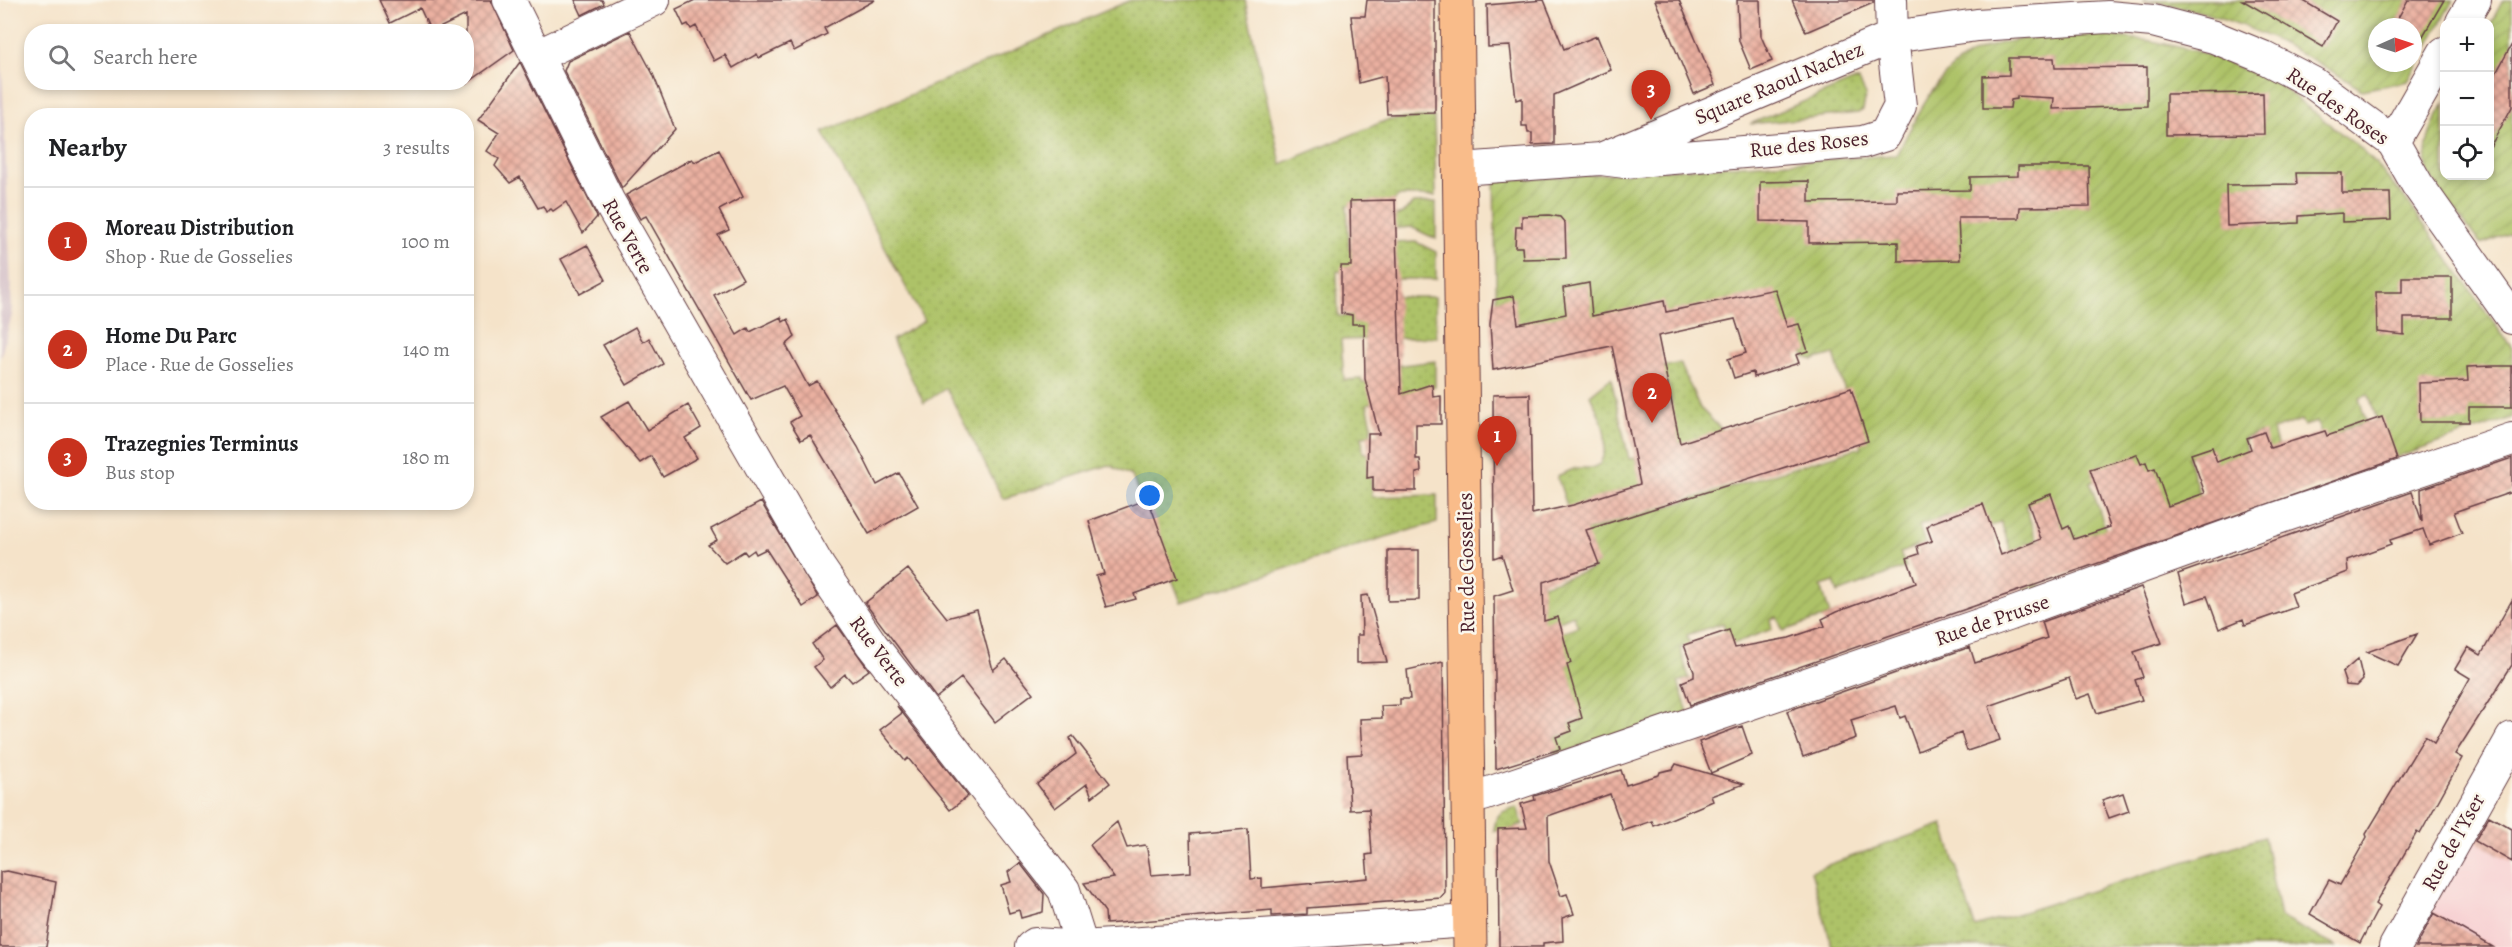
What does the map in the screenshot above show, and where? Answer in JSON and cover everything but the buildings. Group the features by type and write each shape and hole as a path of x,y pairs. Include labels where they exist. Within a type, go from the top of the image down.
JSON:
{"main road":[{"name":"Rue de Gosselies","path":"1457,0 1470,796 1470,934"}],"street":[{"name":"Rue Verte","path":"509,0 609,202 819,567 872,645 1064,890 1082,947"},
{"path":"537,56 654,0"},
{"path":"1891,0 1892,37"},
{"path":"2464,18 2475,0"},
{"name":"Rue des Roses","path":"1460,169 1601,159 1625,162 1863,142 1885,135 1900,106 1892,37 2001,24 2108,18 2153,21 2214,37 2263,57 2313,83 2393,142 2417,184 2512,318"},
{"name":"Square Raoul Nachez","path":"1601,159 1892,37"},
{"path":"2393,142 2440,62"},
{"name":"Rue de Prusse","path":"1470,796 1495,791 2008,615 2269,521 2512,439"},
{"name":"Rue de l'Yser","path":"2395,947 2512,738"},
{"path":"1031,947 1035,944 1082,947 1470,934"}],"shaded area":[{"path":"0,20 12,315 0,359"},
{"path":"2480,818 2512,836 2512,947 2413,947"}],"green space":[{"path":"1131,0 1245,0 1281,164 1387,120 1434,117 1436,196 1400,196 1390,203 1347,205 1349,249 1391,248 1391,243 1416,242 1436,252 1436,279 1394,279 1337,271 1338,316 1394,318 1394,297 1435,297 1436,337 1341,340 1344,380 1361,379 1362,383 1396,382 1395,366 1435,361 1435,386 1367,404 1372,425 1370,435 1362,436 1363,453 1370,453 1372,497 1437,495 1437,523 1382,538 1181,602 1132,476 1109,465 1003,499 946,388 924,403 892,340 924,321 823,132"},
{"path":"2142,0 2453,0 2443,18 2440,18 2440,23 2422,56 2422,18 2368,18 2368,72 2413,72 2408,81 2362,90 2284,44 2202,12"},
{"path":"2503,0 2512,0 2512,233 2480,244 2431,177 2426,162 2426,153 2432,127 2440,112 2440,180 2494,180 2494,18"},
{"path":"2099,35 2153,41 2203,53 2275,82 2360,148 2412,208 2512,348 2512,418 2389,460 2369,395 2359,398 2366,422 2342,429 2344,438 2324,443 2317,422 2304,426 2301,420 2273,430 2283,467 2265,451 2259,433 2243,438 2248,455 2212,463 2208,451 2188,457 2200,496 2179,503 2190,538 2163,548 2139,475 2109,476 2090,482 2117,564 2101,570 2090,535 2071,541 2061,530 2050,497 2025,505 2037,540 2026,544 2042,591 2026,596 2001,522 1986,528 1959,517 1940,518 1919,526 1925,543 1900,553 1906,567 1838,593 1834,582 1821,586 1830,615 1783,631 1777,617 1770,619 1772,629 1730,645 1723,623 1687,635 1690,645 1680,648 1689,678 1678,682 1688,712 1556,755 1549,739 1567,735 1564,726 1581,721 1554,635 1578,626 1573,615 1541,629 1521,592 1593,569 1588,554 1555,541 1861,447 1834,354 1813,360 1805,357 1796,329 1756,341 1747,317 1593,316 1497,333 1494,181 1896,155 1930,94 1944,76 1959,62 1977,51 2016,40"},
{"path":"1853,81 1859,81 1866,95 1863,110 1858,113 1750,124"},
{"path":"1436,202 1436,239 1411,227 1391,229 1391,217 1402,214 1413,203"},
{"path":"1680,363 1700,408 1722,430 1658,488 1569,512 1557,476 1576,468 1592,468 1600,464 1605,445 1604,428 1590,395 1611,378 1629,459 1676,449 1659,368"},
{"path":"1517,807 1523,824 1508,831 1494,831 1497,817"},
{"path":"1943,824 1975,927 2264,837 2280,917 2337,947 1832,947 1811,871"}],"place":[{"name":"Trazegnies Terminus","path":"1651,120"},
{"name":"Home Du Parc","path":"1652,423"},
{"name":"Moreau Distribution","path":"1497,466"}]}
